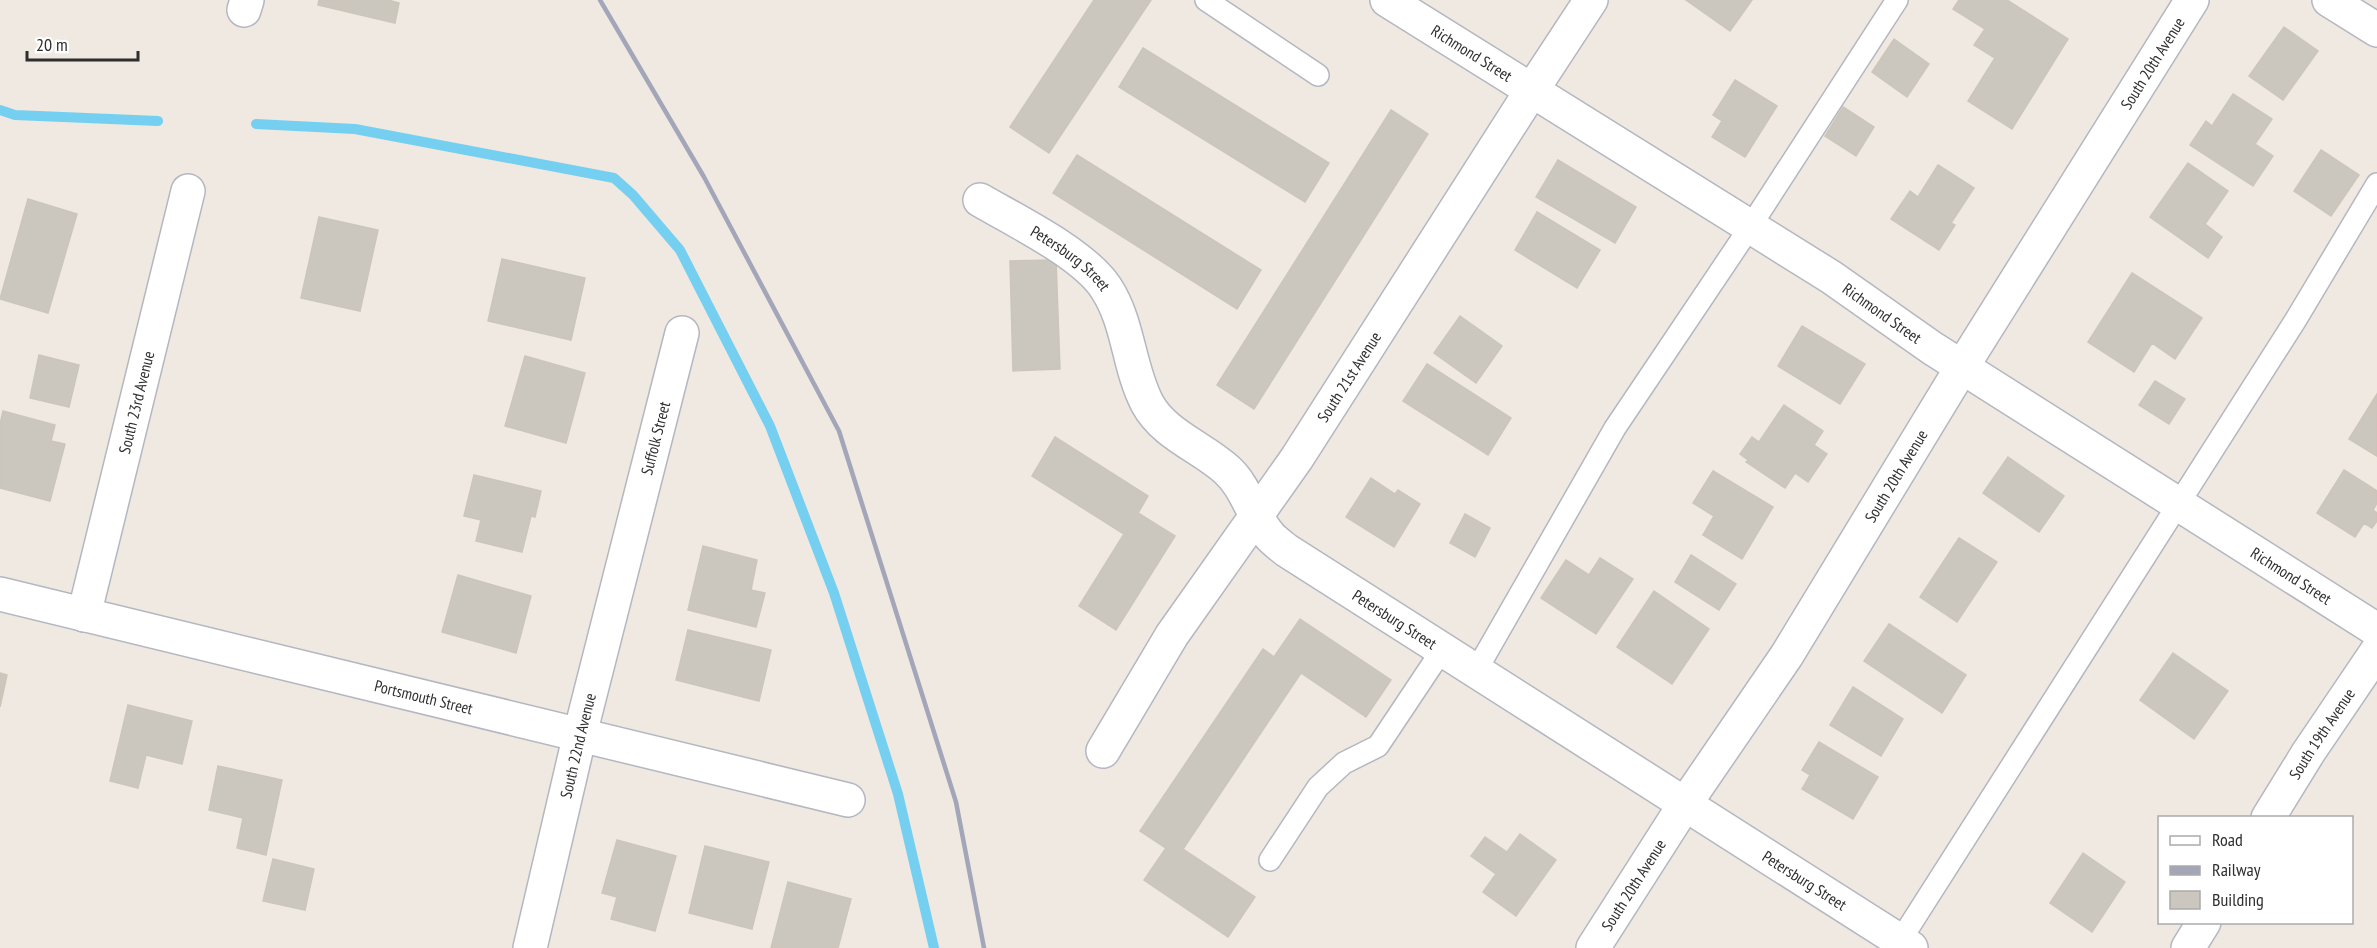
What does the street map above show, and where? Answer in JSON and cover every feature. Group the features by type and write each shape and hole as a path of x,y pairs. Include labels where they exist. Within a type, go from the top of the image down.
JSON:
{"street":[{"name":"Richmond Street","path":"1387,0 1831,277 1962,367 2377,630"},
{"name":"South 21st Avenue","path":"1103,751 1172,635 1297,458 1592,0"},
{"name":"South 20th Avenue","path":"1593,948 1685,804 1787,655 1962,367 2192,0"},
{"path":"2329,0 2377,30"},
{"name":"South 23rd Avenue","path":"84,615 188,191"},
{"name":"Petersburg Street","path":"980,200 1082,261 1106,287 1122,318 1134,370 1148,405 1172,432 1228,470 1269,535 1286,549 1906,944"},
{"name":"Suffolk Street","path":"629,542 682,333"},
{"name":"South 22nd Avenue","path":"530,948 580,734 629,542"},
{"name":"Portsmouth Street","path":"0,594 848,800"},
{"name":"South 19th Avenue","path":"2269,816 2308,753 2377,651"},
{"path":"2188,948 2203,924"}],"lane":[{"path":"1206,0 1318,75"},
{"path":"1476,671 1615,428 1750,227 1897,0"},
{"path":"1906,944 2178,502 2295,321 2377,184"},
{"path":"1270,860 1318,787 1344,763 1378,746 1442,650"}],"building":[{"path":"319,0 388,0 399,3 395,23 318,5"},
{"path":"1094,0 1151,0 1049,153 1010,127"},
{"path":"1686,0 1752,0 1730,31"},
{"path":"1959,0 2007,0 2068,39 2012,129 1968,101 1995,58 1974,45 1985,29 1953,9"},
{"path":"2284,27 2318,51 2283,100 2249,76"},
{"path":"1894,39 1929,64 1907,97 1872,72"},
{"path":"1143,48 1329,163 1305,202 1119,87"},
{"path":"1735,80 1777,106 1745,157 1712,137 1722,121 1713,115"},
{"path":"2233,94 2272,119 2255,144 2273,156 2253,186 2190,145 2206,121 2212,126"},
{"path":"1843,107 1874,127 1856,156 1825,136"},
{"path":"1391,110 1428,134 1254,409 1217,385"},
{"path":"2321,150 2359,175 2331,216 2294,191"},
{"path":"1077,155 1261,270 1237,309 1053,193"},
{"path":"1558,160 1636,207 1615,243 1536,197"},
{"path":"2188,163 2228,191 2205,224 2222,237 2208,258 2150,217"},
{"path":"1938,165 1974,188 1951,223 1955,225 1939,250 1891,219 1910,191 1918,197"},
{"path":"28,199 77,214 48,313 0,299"},
{"path":"1537,212 1600,250 1577,288 1515,250"},
{"path":"319,217 378,230 360,311 301,298"},
{"path":"502,259 585,278 571,340 488,321"},
{"path":"1056,260 1060,369 1013,371 1010,261"},
{"path":"2132,273 2202,318 2175,359 2152,343 2134,372 2088,342"},
{"path":"1460,316 1502,346 1476,383 1434,353"},
{"path":"1802,326 1865,364 1840,404 1778,366"},
{"path":"39,355 79,365 69,407 30,398"},
{"path":"525,356 585,373 566,443 505,426"},
{"path":"1427,364 1511,418 1488,455 1403,401"},
{"path":"2155,381 2185,399 2169,424 2139,405"},
{"path":"2377,394 2377,456 2349,439"},
{"path":"1784,405 1823,431 1814,445 1827,454 1808,482 1795,473 1785,488 1746,462 1748,460 1740,454 1752,437 1759,442"},
{"path":"3,411 55,425 51,441 65,444 50,501 0,488 0,424"},
{"path":"1055,437 1148,496 1138,513 1175,536 1116,630 1079,606 1124,534 1032,476"},
{"path":"2008,457 2064,496 2039,532 1983,493"},
{"path":"2344,470 2377,491 2377,503 2373,510 2377,513 2377,521 2372,528 2364,523 2355,537 2317,513"},
{"path":"1713,471 1773,507 1742,559 1703,535 1714,516 1693,503"},
{"path":"474,475 541,491 535,517 531,516 522,552 476,541 481,520 464,516"},
{"path":"1371,478 1395,494 1398,490 1420,504 1394,547 1346,517"},
{"path":"1465,514 1490,528 1475,557 1450,543"},
{"path":"1959,538 1997,562 1957,622 1920,597"},
{"path":"703,546 757,560 751,590 765,593 756,627 688,610"},
{"path":"1691,555 1736,584 1719,610 1675,582"},
{"path":"1600,558 1633,579 1596,634 1541,598 1566,560 1589,575"},
{"path":"458,575 531,596 516,653 442,632"},
{"path":"1654,591 1709,629 1672,684 1617,647"},
{"path":"1300,619 1391,680 1366,717 1301,673 1183,849 1255,897 1228,937 1144,880 1166,848 1140,831 1263,649 1274,657"},
{"path":"1889,624 1966,675 1942,713 1864,661"},
{"path":"688,630 771,650 759,701 676,680"},
{"path":"2173,653 2228,691 2194,739 2140,700"},
{"path":"0,673 7,675 0,707"},
{"path":"1853,687 1903,719 1881,756 1830,725"},
{"path":"128,705 192,721 182,764 146,755 138,788 110,781"},
{"path":"1819,742 1878,777 1853,819 1802,789 1810,775 1802,770"},
{"path":"218,766 282,780 266,855 237,848 243,818 209,810"},
{"path":"1520,834 1556,860 1516,916 1483,892 1496,874 1471,856 1485,837 1507,852"},
{"path":"617,840 676,856 655,931 611,919 617,897 602,893"},
{"path":"705,846 769,862 752,929 689,913"},
{"path":"2083,853 2125,882 2092,932 2050,903"},
{"path":"273,859 314,869 305,910 263,901"},
{"path":"788,882 851,899 838,948 771,948"}],"waterway":[{"path":"0,110 15,115 158,121"},
{"path":"256,124 355,129 614,178 633,195 680,250 770,426 834,593 898,794 934,948"}],"railway":[{"path":"600,0 704,177 839,431 956,802 984,948"}]}
